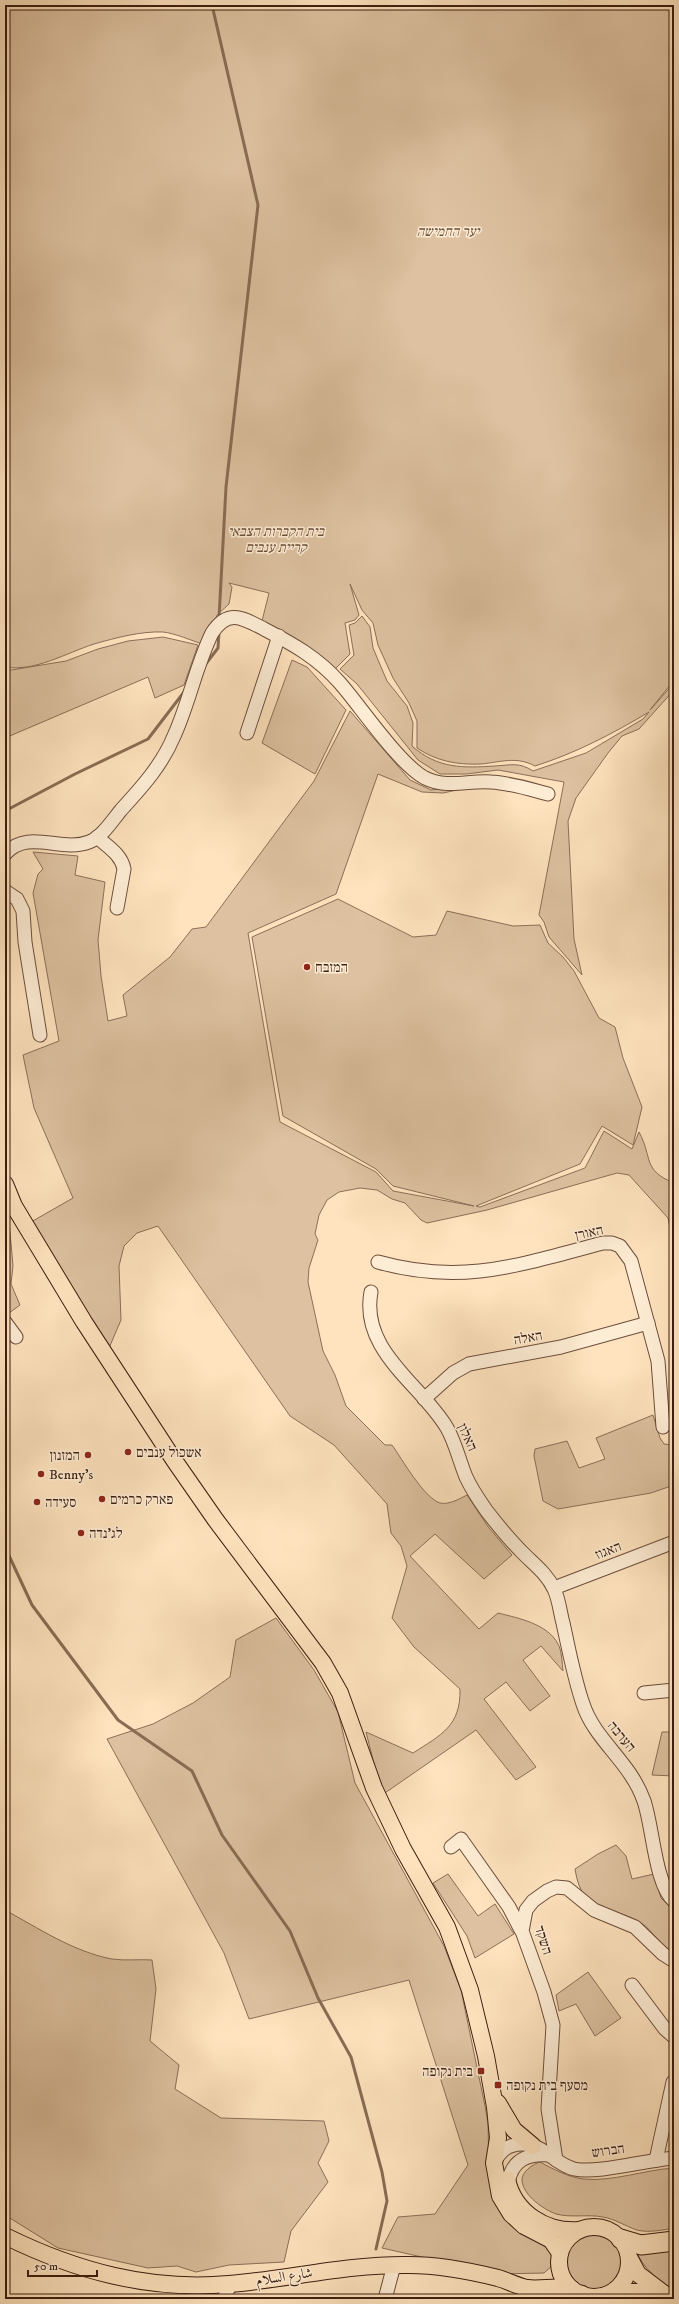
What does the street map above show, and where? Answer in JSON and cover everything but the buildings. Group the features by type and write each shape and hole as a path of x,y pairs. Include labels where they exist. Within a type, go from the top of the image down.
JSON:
{"highway":[{"path":"621,2239 641,2244 674,2241"}],"main road":[{"path":"5,1184 8,1196 84,1322 174,1460 333,1679 344,1702 374,1788 403,1849 437,1906 454,1943 475,2007 492,2090 498,2150 500,2196 511,2214 524,2226 549,2238 560,2256 562,2276 579,2294 597,2297 613,2292 639,2292 661,2299"},
{"path":"5,1207 26,1225"},
{"path":"492,2090 510,2125 533,2146"},
{"path":"498,2150 508,2183 520,2206 536,2219 556,2229 580,2230 591,2227 602,2228 612,2232 621,2239 627,2248 630,2259 638,2274 671,2299"},
{"path":"560,2256 567,2240 580,2230"},
{"name":"شارع السلام","path":"5,2236 56,2259 115,2277 183,2286 230,2284 337,2269 394,2265 429,2266 499,2278 531,2288 561,2287 579,2294"},
{"name":"شارع السلام","path":"499,2278 543,2279 552,2273 560,2256"},
{"path":"613,2292 621,2285 627,2275 630,2259"}],"street":[{"path":"5,854 15,846 30,841 77,845 87,843 97,838 146,783 163,758 177,731 210,638 218,625 229,618 239,617 279,636 306,652 325,668 406,762 424,777 449,784 502,782 548,794"},
{"path":"248,733 279,636"},
{"path":"97,838 118,854 123,863 124,869 117,908"},
{"path":"5,892 17,899 23,911 25,942 40,1035"},
{"name":"האורן","path":"378,1262 424,1271 482,1272 508,1268 603,1243 612,1243 623,1248 631,1261 660,1369 664,1427"},
{"name":"האלון","path":"371,1292 370,1318 379,1342 397,1369 437,1414 450,1434 467,1478 486,1510 520,1550 542,1571 554,1588"},
{"path":"5,1322 16,1337"},
{"name":"האלה","path":"424,1399 453,1373 469,1364 561,1347 648,1323"},
{"name":"האגוז","path":"554,1588 674,1542"},
{"name":"הערבה","path":"554,1588 585,1709 594,1727 622,1760 638,1787 649,1816 662,1880 666,1891 674,1901"},
{"path":"644,1693 674,1690"},
{"path":"451,1847 461,1839 510,1907 522,1931"},
{"name":"השקד","path":"553,2157 548,2109 553,2025 544,1992 522,1931 523,1916 530,1904 546,1891 556,1887 564,1887 574,1892 594,1910 635,1927 663,1954 674,1961"},
{"path":"632,1985 665,2029 674,2037"},
{"path":"656,2160 673,2082"},
{"name":"הברוש","path":"498,2150 516,2144 533,2146 566,2166 584,2170 674,2158"},
{"name":"הברוש","path":"508,2183 511,2170 522,2159 532,2155 553,2157"},
{"path":"386,2294 394,2265"},
{"path":"224,2299 230,2284"}],"green space":[{"name":"יער החמישה","path":"5,5 674,5 674,680 650,710 674,683 674,690 639,729 622,736 608,753 576,798 568,821 574,939 582,975 549,937 544,922 539,915 564,782 498,770 466,774 440,774 418,760 357,684 340,669 354,655 349,625 355,623 362,616 370,627 373,648 387,681 407,706 413,723 412,746 422,754 441,763 462,767 519,765 533,771 586,753 643,719 649,712 594,742 535,766 515,760 481,764 464,764 439,759 417,748 417,721 409,703 393,678 378,645 373,623 362,610 350,584 359,615 355,620 345,623 350,654 333,671 262,621 269,593 229,583 232,587 229,604 217,615 214,626 205,645 178,635 155,632 119,637 28,667 5,667"},
{"path":"163,637 198,645 184,685 155,698 148,677 5,738 5,671 66,661 98,649 128,641"},
{"path":"292,660 307,667 346,710 315,774 262,743"},
{"path":"350,711 410,780 431,790 481,785 443,793 422,792 378,774 336,894 248,933 280,1122 376,1172 393,1191 474,1206 393,1186 376,1169 283,1116 252,937 338,899 413,937 436,935 447,911 513,926 540,925 548,943 563,957 574,971 599,1018 615,1027 623,1058 642,1107 633,1145 602,1126 580,1164 476,1206 480,1207 585,1168 604,1131 632,1149 639,1132 653,1168 664,1178 674,1183 674,1246 668,1218 629,1175 617,1173 487,1210 427,1223 421,1220 405,1203 392,1199 377,1190 360,1188 339,1192 327,1200 319,1215 315,1234 318,1240 309,1268 308,1282 323,1351 335,1375 346,1406 385,1445 392,1445 420,1486 434,1500 440,1503 447,1503 467,1495 489,1528 512,1555 484,1579 435,1534 410,1556 479,1629 498,1613 532,1623 547,1631 553,1637 558,1644 562,1661 563,1671 541,1646 523,1660 550,1696 530,1711 506,1682 484,1699 536,1767 516,1780 476,1730 382,1795 366,1732 413,1753 440,1735 453,1721 457,1712 460,1689 414,1647 392,1618 407,1566 401,1546 391,1533 387,1504 334,1445 290,1416 158,1226 137,1233 124,1246 119,1266 121,1320 109,1348 31,1222 73,1198 34,1108 23,1055 59,1041 33,893 38,874 43,869 33,852 78,856 75,875 105,882 98,940 101,976 108,1021 127,1016 123,995 170,957 192,929 206,927 314,781"},
{"path":"5,1206 8,1210 13,1266 11,1284 20,1305 5,1316"},
{"path":"653,1415 660,1438 664,1444 673,1445 674,1485 651,1493 558,1509 543,1501 534,1456 535,1449 567,1441 579,1468 605,1459 596,1438"},
{"path":"276,1618 314,1670 338,1712 355,1783 444,1946 461,1990 485,2106 488,2122 489,2175 554,2258 554,2264 544,2273 497,2274 382,2248 398,2217 435,2214 468,2165 409,1980 249,2019 224,1953 107,1739 153,1724 193,1703 230,1677 236,1640"},
{"path":"662,1732 674,1732 674,1776 652,1775"},
{"path":"616,1845 626,1856 632,1879 654,1874 661,1898 674,1911 674,1954 665,1947 646,1926 630,1917 591,1902 584,1895 575,1869 598,1854"},
{"path":"448,1874 478,1916 495,1904 514,1934 475,1958 467,1936 433,1883"},
{"path":"5,1910 57,1939 98,1956 122,1960 152,1960 156,1989 150,2041 179,2065 175,2089 221,2118 324,2121 329,2141 318,2163 328,2182 291,2231 284,2262 229,2265 196,2272 177,2266 148,2268 58,2248 5,2215"},
{"path":"588,1972 621,2018 595,2036 576,2004 559,2011 556,1995"},
{"path":"540,2162 566,2175 583,2179 605,2179 674,2168 674,2228 656,2231 641,2231 612,2219 603,2217 562,2215 551,2212 530,2197 526,2192 522,2181 525,2172"},
{"path":"588,2233 600,2233 615,2241 623,2256 623,2268 615,2283 600,2291 588,2291 573,2283 565,2268 565,2256 573,2241"},
{"path":"674,2247 674,2292 647,2268 636,2250"}],"waterway":[{"path":"212,5 258,205 226,487 219,618"},
{"path":"205,665 218,648 219,632"},
{"path":"5,811 75,774 148,739 184,692"},
{"path":"5,1547 32,1605 118,1720 192,1771 222,1835 290,1931 318,1998 351,2057 382,2172 387,2201 376,2249"}],"place":[{"name":"המזבח","path":"307,967"},
{"name":"אשכול ענבים","path":"128,1452"},
{"name":"המזנון","path":"88,1455"},
{"name":"Benny's","path":"41,1474"},
{"name":"פארק כרמים","path":"102,1499"},
{"name":"סעידה","path":"37,1502"},
{"name":"לג'נדה","path":"81,1533"},
{"name":"בית נקופה","path":"481,2071"},
{"name":"מסעף בית נקופה","path":"498,2085"}],"park label":[{"name":"בית הקברות הצבאי קריית ענבים","path":"276,540"}]}
